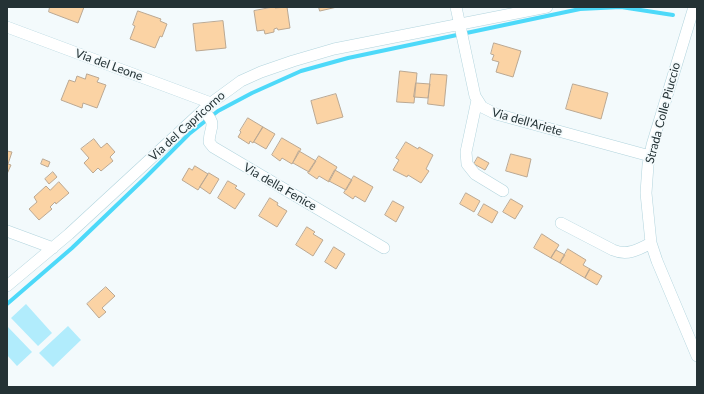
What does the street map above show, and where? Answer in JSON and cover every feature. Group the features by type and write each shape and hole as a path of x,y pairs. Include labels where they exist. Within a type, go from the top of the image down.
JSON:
{"street":[{"path":"456,7 477,100 466,152 467,164 475,174 503,190"},
{"name":"Via del Capricorno","path":"7,286 53,248 207,106 233,86 253,75 312,54 358,43 547,7"},
{"name":"Strada Colle Piuccio","path":"694,7 650,156 646,194 651,243 657,261 697,356"},
{"name":"Via del Leone","path":"7,27 207,106"},
{"name":"Via dell'Ariete","path":"477,100 485,109 496,114 650,156"},
{"name":"Via della Fenice","path":"207,106 213,125 209,142 213,147 384,248"},
{"path":"561,223 613,250 620,252 632,252 651,243"},
{"path":"7,231 53,248"}],"shaded area":[{"path":"26,304 52,333 38,346 11,318"},
{"path":"7,326 32,352 17,366 7,355"},
{"path":"68,326 81,340 53,367 39,353"}],"building":[{"path":"50,7 84,7 78,23 49,12"},
{"path":"275,7 287,7 290,28 278,30 277,28 274,29 274,32 265,34 264,30 257,31 254,11"},
{"path":"319,7 337,7 320,11"},
{"path":"138,11 161,19 160,21 167,24 162,37 160,36 155,48 130,39 135,26 133,25"},
{"path":"223,21 226,48 196,51 193,24"},
{"path":"494,43 521,51 513,77 496,72 499,62 492,60 494,55 491,54"},
{"path":"400,71 417,73 414,103 397,102"},
{"path":"87,74 99,78 97,82 106,85 97,108 83,103 82,108 61,100 69,80 75,82 77,76 85,79"},
{"path":"431,74 447,75 444,106 428,104"},
{"path":"416,83 430,84 428,98 414,97"},
{"path":"573,84 608,93 601,119 566,109"},
{"path":"336,94 343,117 317,124 311,101"},
{"path":"248,118 263,127 253,143 250,141 249,144 238,137"},
{"path":"263,127 275,134 266,149 254,142"},
{"path":"282,138 301,149 292,164 282,158 280,161 272,155"},
{"path":"94,139 101,148 107,143 115,152 110,157 113,161 101,171 98,168 93,173 84,163 89,158 81,149"},
{"path":"406,142 433,155 426,169 429,171 421,183 408,175 407,177 393,170 399,160 396,158"},
{"path":"7,151 12,152 8,164 11,165 7,174"},
{"path":"299,151 316,161 309,172 293,163"},
{"path":"511,154 531,159 527,177 506,171"},
{"path":"319,156 337,167 329,182 319,176 317,179 308,173"},
{"path":"478,157 489,163 485,170 474,164"},
{"path":"43,159 50,162 48,167 41,164"},
{"path":"195,166 208,174 198,190 182,180 189,168 192,170"},
{"path":"335,170 352,180 346,190 329,181"},
{"path":"53,172 57,177 49,184 45,179"},
{"path":"209,173 219,179 210,194 200,187"},
{"path":"354,176 373,187 365,202 355,196 353,199 344,193"},
{"path":"228,181 237,186 235,188 245,194 235,209 218,198"},
{"path":"59,182 69,193 56,204 55,202 50,207 52,209 39,220 29,209 37,202 34,197 46,186 50,190"},
{"path":"466,193 480,201 474,212 460,204"},
{"path":"270,198 278,203 277,205 287,211 277,227 259,216"},
{"path":"511,199 523,206 515,219 503,212"},
{"path":"393,201 404,207 396,222 385,215"},
{"path":"484,204 498,212 492,223 478,215"},
{"path":"307,227 315,232 313,234 323,240 313,256 296,245"},
{"path":"542,234 559,245 551,258 534,248"},
{"path":"334,247 345,254 336,269 325,262"},
{"path":"568,249 586,260 583,265 590,269 585,278 560,263"},
{"path":"556,250 565,255 560,263 551,258"},
{"path":"590,269 602,276 597,285 585,278"},
{"path":"106,287 115,296 102,308 106,312 99,318 87,304"}],"waterway":[{"path":"621,7 673,15"},
{"path":"7,304 72,248 189,134 218,111 252,93 301,71 348,58 580,9 621,7"}]}
